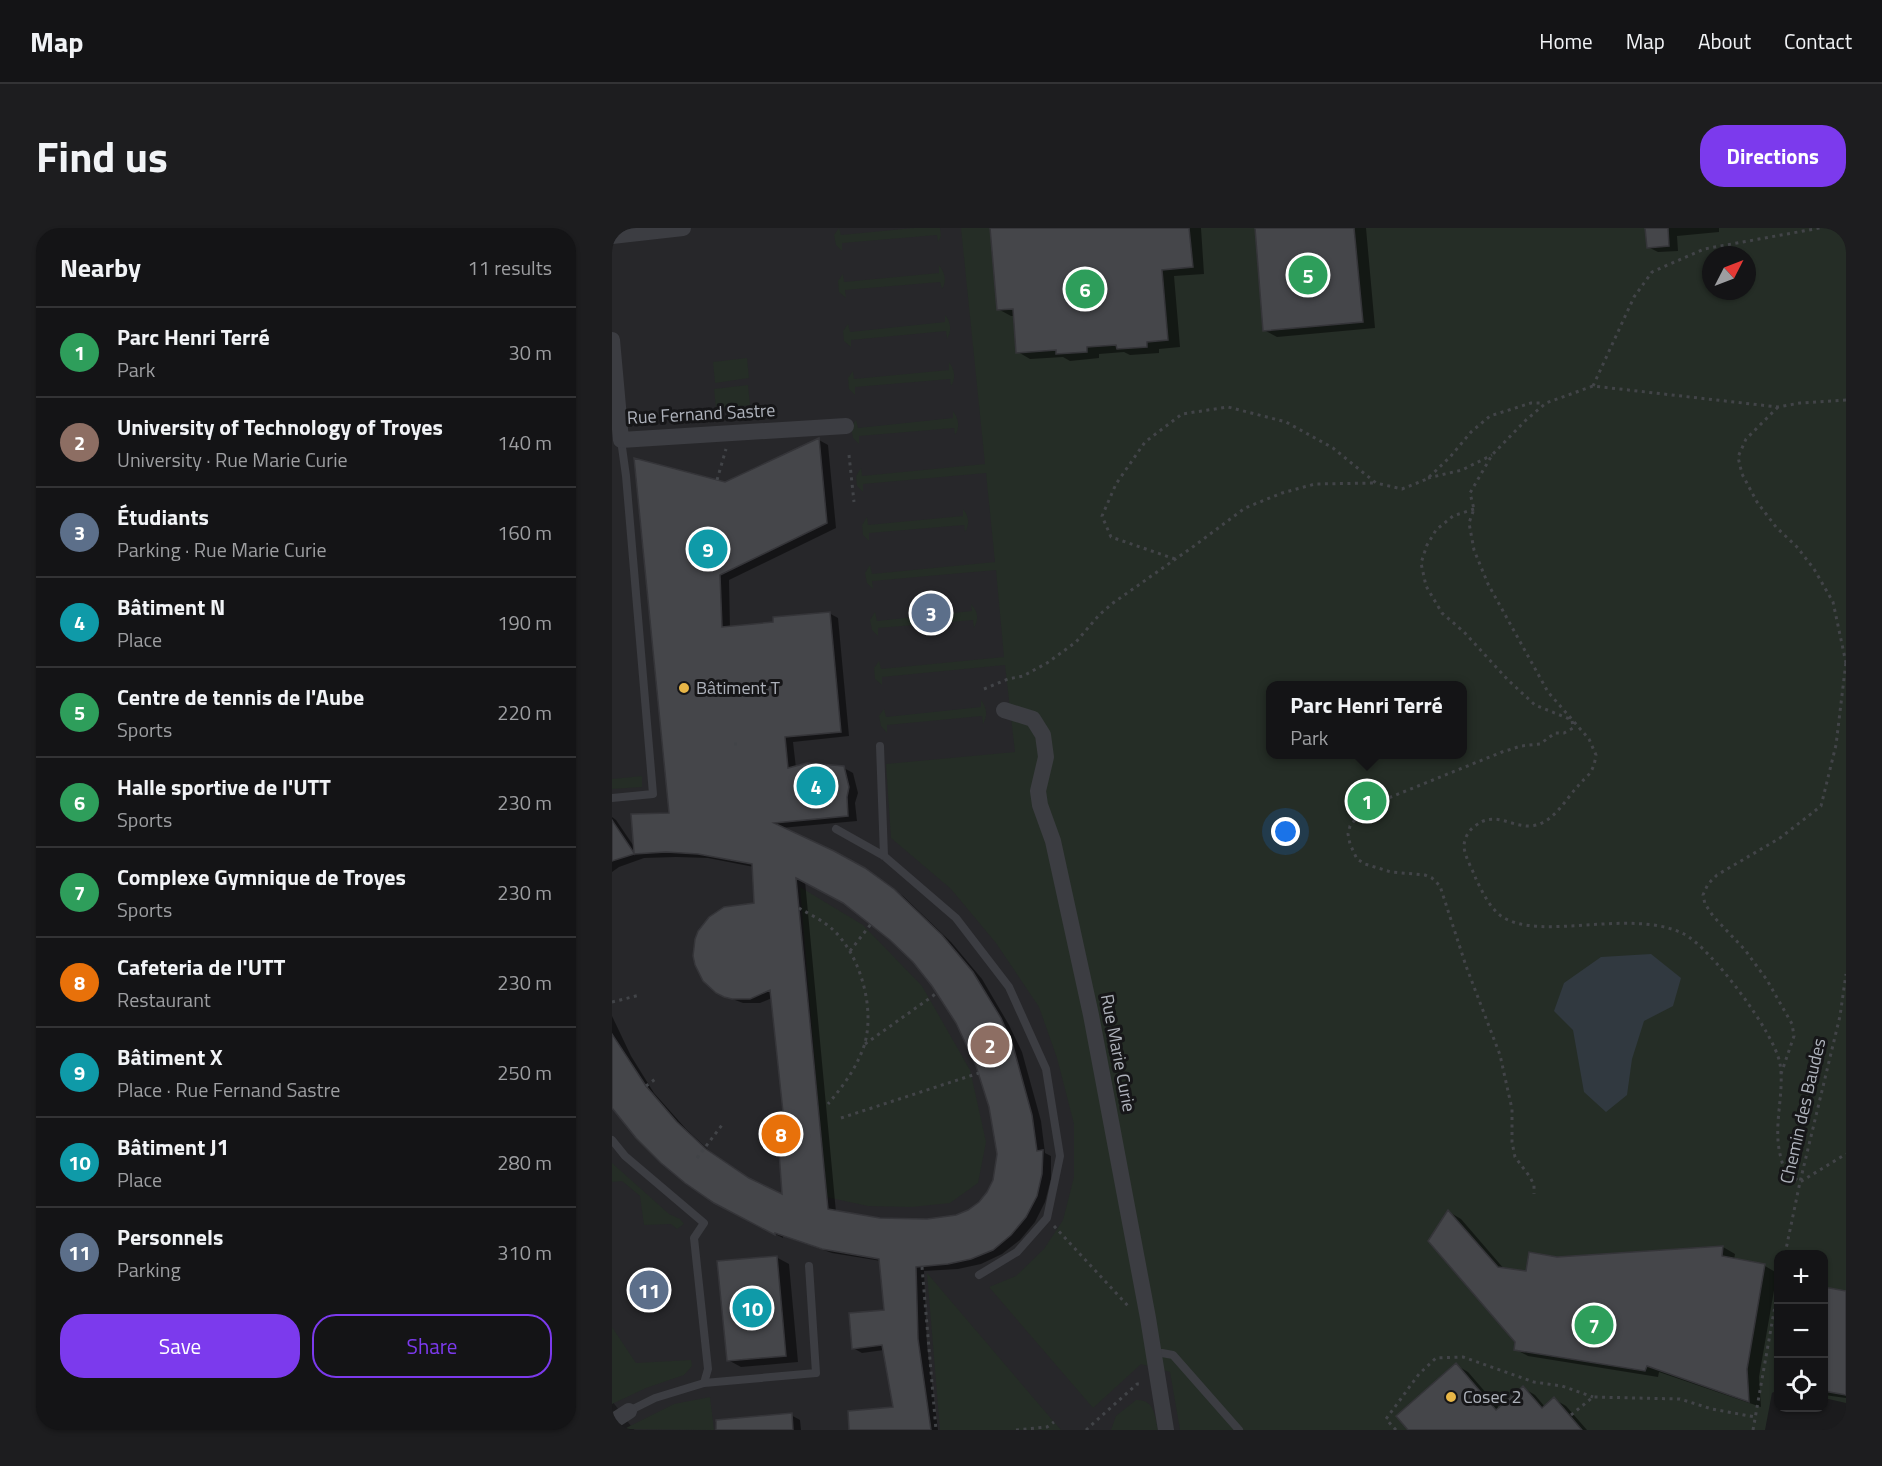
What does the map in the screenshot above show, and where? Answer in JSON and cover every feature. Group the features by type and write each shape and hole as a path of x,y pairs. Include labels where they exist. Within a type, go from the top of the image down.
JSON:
{"street":[{"path":"612,236 683,228"},
{"name":"Rue Fernand Sastre","path":"612,339 621,440 846,426"},
{"name":"Rue Marie Curie","path":"1004,710 1033,719 1043,735 1046,756 1038,791 1040,805 1053,841 1110,1110 1166,1430"},
{"path":"612,1422 629,1411"}],"lane":[{"path":"612,798 653,794 621,440"},
{"path":"880,746 884,856"},
{"path":"836,829 884,856 956,918 1009,987 1046,1069 1060,1156 1047,1218 1017,1252 978,1275"},
{"path":"612,1140 625,1156 704,1223 694,1238 708,1369 704,1383"},
{"path":"629,1411 655,1398 704,1383 816,1373 809,1266"},
{"path":"1154,1354 1173,1355 1239,1430"}],"path":[{"path":"1593,386 1634,297 1652,272 1704,249 1820,228"},
{"path":"1427,479 1471,432 1490,416 1531,403 1546,403 1593,386 1778,407 1846,400"},
{"path":"1546,403 1492,455 1470,493 1474,509 1469,524 1474,550 1488,584 1548,692 1594,747 1596,756 1590,773 1557,811 1544,822 1532,826 1495,818 1486,819 1467,834 1464,844 1465,853 1480,888 1490,904 1501,915 1513,922 1554,926 1652,924 1685,934 1706,952 1729,979 1759,1021 1780,1061 1777,1144 1784,1170 1800,1182 1846,1154"},
{"path":"1175,559 1111,537 1102,516 1116,484 1145,442 1182,414 1228,406 1286,422 1333,448 1376,483"},
{"path":"1778,407 1746,439 1738,457 1742,474 1757,502 1814,569 1833,602 1846,663 1836,745 1821,806 1780,838 1717,875 1708,884 1704,895 1705,904 1713,916 1767,980 1792,1024 1794,1036 1781,1076"},
{"path":"717,480 731,433"},
{"path":"849,455 854,502"},
{"path":"984,689 1008,679 1023,676 1047,663 1076,642 1099,615 1113,603 1245,508 1282,493 1315,484 1376,483 1402,489 1427,479 1462,470 1492,455"},
{"path":"1474,509 1453,516 1436,530 1421,563 1426,585 1443,613 1535,705 1572,720"},
{"path":"1534,1194 1534,1185 1530,1177 1515,1157 1512,1142 1512,1109 1500,1056 1466,966 1440,886 1425,875 1390,872 1365,864 1352,851 1348,834 1354,819 1370,806 1502,752 1521,746 1540,744 1554,733 1564,733 1573,728 1572,720"},
{"path":"799,908 830,928 850,951 864,984 867,1017 865,1044 855,1068 828,1104"},
{"path":"850,951 871,924"},
{"name":"Chemin des Baudes","path":"1786,1250 1840,1016 1846,974"},
{"path":"865,1044 937,993"},
{"path":"612,1002 640,995"},
{"path":"841,1118 979,1073"},
{"path":"646,1086 658,1077"},
{"path":"697,1158 722,1125"},
{"path":"1047,1218 1124,1305 1135,1311"},
{"path":"922,1267 936,1430"},
{"path":"1753,1430 1776,1304"},
{"path":"1396,1430 1386,1419 1419,1374 1436,1358 1463,1357 1533,1382 1562,1386 1593,1397 1680,1399 1712,1409 1755,1417"},
{"path":"1086,1430 1137,1384 1158,1382"},
{"path":"1571,1415 1593,1397"},
{"path":"1016,1430 1047,1427 1054,1422"}],"shaded area":[{"path":"612,228 977,228 1192,1430 634,1430 612,1401"},
{"path":"839,228 841,235 914,228 940,228 941,236 938,242 937,235 842,243 842,251 836,245 834,235"},
{"path":"961,228 1846,228 1846,1403 1828,1399 1828,1250 1774,1250 1774,1392 1765,1430 1180,1430 1170,1372 1141,1364 1093,1408 989,1287 1016,1276 1044,1249 1063,1220 1074,1177 1074,1124 1057,1058 1039,1007 996,943 951,889 891,838 886,764 1015,752 1005,665 882,677 882,685 875,679 874,668 879,661 881,669 1004,657 996,570 872,581 873,589 867,583 865,573 870,565 872,574 995,562 986,473 863,484 863,492 857,486 856,476 861,468 862,476 985,464"},
{"path":"939,265 945,277 942,289 940,282 845,290 846,298 839,292 838,281 843,274 844,282 939,273"},
{"path":"945,315 950,326 947,339 946,331 851,340 851,347 844,341 843,331 848,324 850,332 945,322"},
{"path":"747,358 749,378 715,383 713,362"},
{"path":"949,362 954,374 951,386 950,379 855,387 855,395 849,389 848,378 853,371 854,379 949,370"},
{"path":"748,385 750,405 716,409 714,389"},
{"path":"953,411 958,423 955,435 954,428 859,436 859,444 853,438 851,427 856,420 858,428 953,418"},
{"path":"963,509 968,520 965,532 964,525 869,533 869,541 863,535 862,525 867,517 868,525 963,516"},
{"path":"971,604 977,615 974,628 973,620 878,628 878,636 872,630 870,620 875,612 877,621 972,611"},
{"path":"981,700 986,712 983,724 982,716 887,725 887,733 881,726 879,716 884,709 886,717 981,707"},
{"path":"642,776 642,787 612,789 612,779"},
{"path":"800,887 863,925 922,986 970,1070 986,1142 978,1183 950,1203 911,1207 868,1206 826,1197"},
{"path":"1651,954 1681,978 1673,1006 1644,1021 1632,1059 1627,1095 1606,1112 1584,1092 1573,1030 1554,1011 1564,983 1601,957"},
{"path":"612,1163 669,1214 680,1219 684,1224 677,1229 671,1224 644,1225 640,1196 622,1181 612,1182"},
{"path":"927,1273 1054,1422 1061,1430 940,1430"},
{"path":"612,1327 636,1363 691,1360 692,1366 684,1375 646,1388 612,1404"},
{"path":"710,1397 714,1430 624,1429 674,1404"},
{"path":"1136,1400 1147,1402 1153,1409 1158,1430 1111,1430 1116,1416"}],"building":[{"path":"990,228 1189,228 1193,267 1162,270 1168,340 1147,342 1147,347 1117,349 1116,345 1087,347 1087,352 1056,354 1056,350 1016,353 1013,309 997,310"},
{"path":"1255,228 1354,228 1363,322 1263,331"},
{"path":"1645,228 1668,228 1669,246 1647,248"},
{"path":"819,438 827,523 720,575 722,627 773,622 773,617 830,612 841,732 785,737 788,768 807,763 844,766 849,787 848,816 774,823 865,868 894,889 942,935 973,972 1001,1018 1013,1046 1032,1115 1037,1151 1043,1150 1042,1174 1037,1196 1026,1217 1011,1235 993,1250 971,1259 916,1267 918,1339 931,1430 849,1430 848,1411 893,1407 882,1345 852,1349 849,1313 884,1310 879,1259 822,1249 775,1233 775,1235 714,1203 661,1163 636,1138 612,1108 612,1034 646,1086 677,1122 706,1149 749,1178 782,1194 779,1152 773,1136 776,1120 783,1112 770,990 750,999 724,997 703,981 693,956 698,931 709,917 724,907 754,903 752,864 698,854 666,852 634,854 612,861 612,820 634,853 631,814 669,813 634,458 725,482","holes":["796,878 843,903 890,940 913,962 956,1023 976,1066 989,1107 997,1154 993,1180 987,1192 979,1202 956,1215 927,1219 880,1218 828,1209"]},
{"path":"1448,1210 1498,1267 1526,1271 1529,1252 1557,1257 1723,1246 1722,1256 1765,1264 1747,1369 1749,1402 1647,1366 1645,1371 1514,1350 1515,1342 1428,1241"},
{"path":"777,1256 786,1356 727,1361 717,1261"},
{"path":"1828,1288 1846,1291 1846,1395 1828,1392"},
{"name":"Cosec 2","path":"1456,1363 1496,1410 1523,1386 1542,1408 1554,1397 1582,1430 1408,1430 1396,1416"},
{"path":"792,1413 793,1430 716,1430 716,1420"}],"place":[{"name":"Centre de tennis de l'Aube","path":"1308,275"},
{"name":"Halle sportive de l'UTT","path":"1085,289"},
{"name":"Bâtiment X","path":"708,549"},
{"name":"Étudiants","path":"931,613"},
{"name":"Bâtiment T","path":"684,688"},
{"name":"Bâtiment N","path":"816,786"},
{"name":"Parc Henri Terré","path":"1367,801"},
{"name":"University of Technology of Troyes","path":"990,1045"},
{"name":"Cafeteria de l'UTT","path":"781,1134"},
{"name":"Personnels","path":"649,1290"},
{"name":"Bâtiment J1","path":"752,1308"},
{"name":"Complexe Gymnique de Troyes","path":"1594,1325"},
{"name":"Cosec 2","path":"1451,1397"}]}
